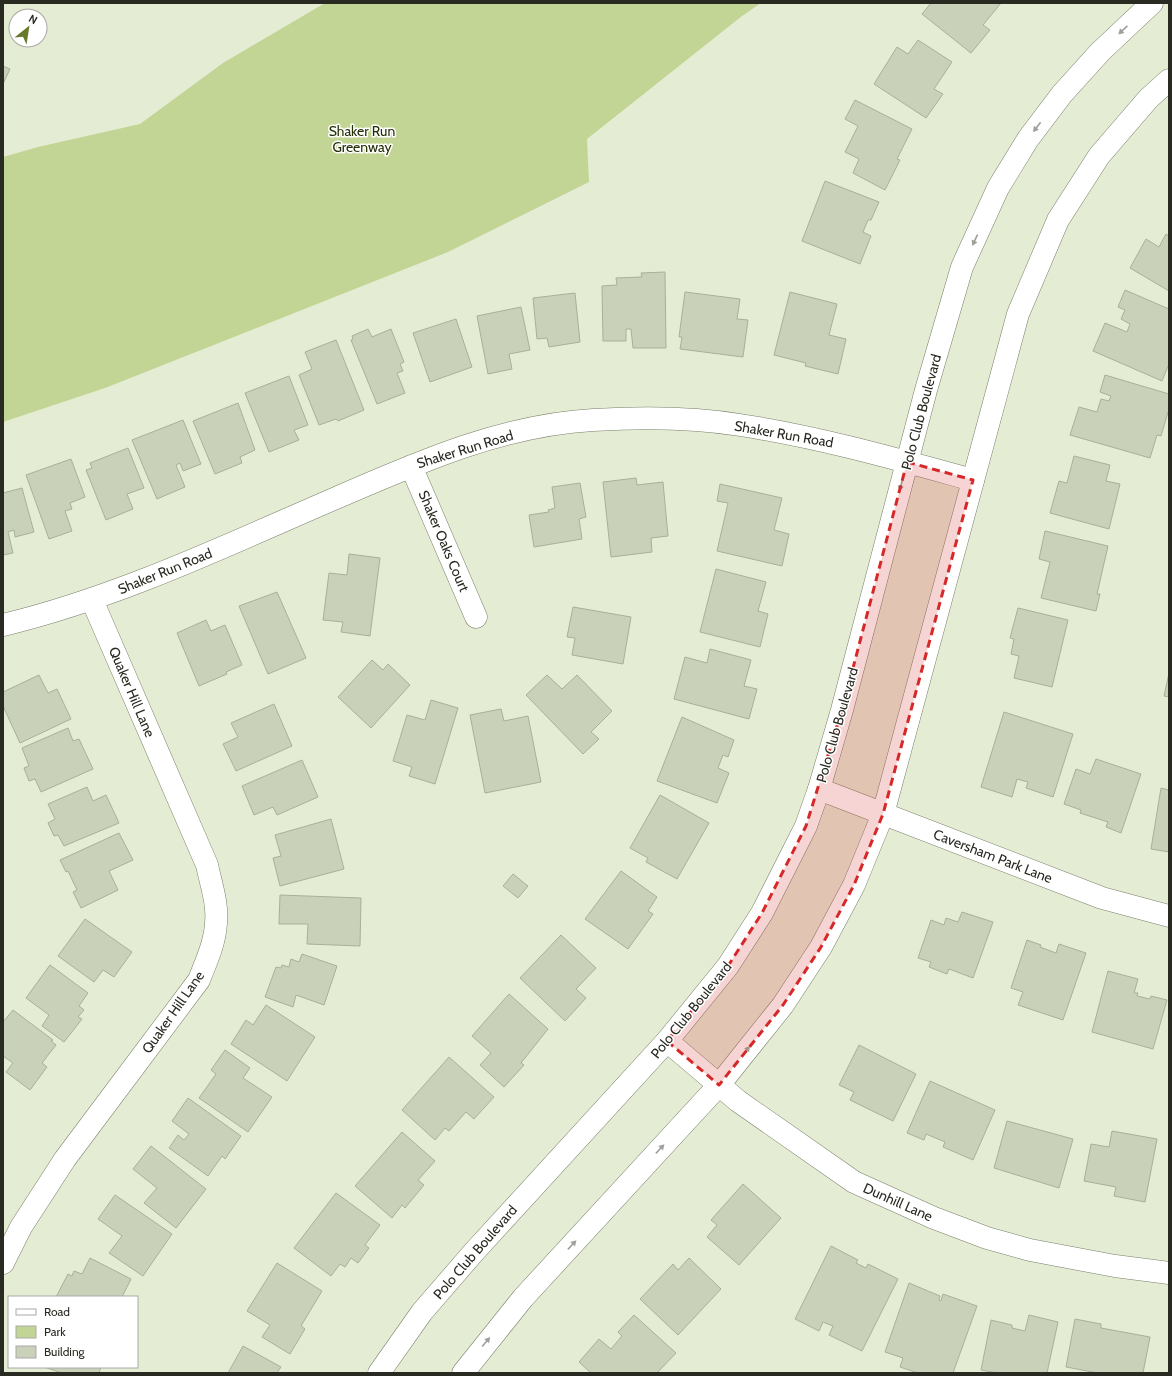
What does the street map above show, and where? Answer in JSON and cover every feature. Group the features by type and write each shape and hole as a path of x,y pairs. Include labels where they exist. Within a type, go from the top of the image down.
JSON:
{"street":[{"name":"Polo Club Boulevard","path":"379,1373 422,1312 472,1253 667,1041 728,966 762,913 806,826 819,789 842,710 946,317 962,267 998,188 1028,139 1062,94 1100,52 1152,3"},
{"path":"463,1373 523,1298 719,1085 783,1005 821,947 854,885 883,814 1018,314 1058,220 1099,156 1148,99 1169,80"},
{"name":"Shaker Run Road","path":"3,625 41,616 92,600 166,571 411,466 482,441 543,427 599,420 684,419 738,425 843,445 973,480"},
{"name":"Shaker Oaks Court","path":"411,466 476,617"},
{"name":"Quaker Hill Lane","path":"3,1263 21,1227 65,1160 199,980 210,953 216,923 215,900 207,865 92,600"},
{"name":"Caversham Park Lane","path":"819,789 1102,898 1169,916"},
{"name":"Dunhill Lane","path":"667,1041 738,1101 854,1182 934,1218 987,1238 1030,1250 1116,1266 1169,1273"}],"highlighted area":[{"path":"907,462 973,480 883,814 854,885 821,947 783,1005 719,1085 667,1041 728,966 762,913 806,826 842,710"}],"green space":[{"name":"Shaker Run Greenway","path":"325,3 761,3 742,16 587,139 589,182 448,252 105,388 3,422 3,157 38,147 140,124 223,63"}],"building":[{"path":"931,3 1001,3 983,25 990,30 971,53 922,14"},
{"path":"918,40 952,62 934,89 943,94 926,118 874,84 897,47 908,54"},
{"path":"3,66 10,69 3,84"},
{"path":"855,100 912,129 897,159 900,160 885,190 853,173 859,159 845,152 858,126 845,119"},
{"path":"825,181 879,202 871,220 868,220 863,232 871,236 860,264 802,241"},
{"path":"1166,234 1169,236 1169,291 1130,268 1146,239 1159,247"},
{"path":"665,272 666,348 633,348 631,329 626,329 626,341 603,341 602,286 617,285 616,278 642,277 641,273"},
{"path":"1125,290 1169,309 1169,364 1162,381 1093,351 1105,323 1127,332 1130,324 1121,319 1125,310 1118,307"},
{"path":"685,292 740,299 737,319 748,320 743,357 680,349 682,337 679,337"},
{"path":"790,292 837,304 829,335 846,339 838,374 805,366 806,363 774,355"},
{"path":"575,293 580,342 549,347 547,338 537,339 533,298"},
{"path":"521,307 530,350 509,354 512,369 488,374 477,316"},
{"path":"456,319 472,367 430,382 413,333"},
{"path":"368,329 372,337 391,329 404,362 400,364 403,371 397,373 405,393 377,404 351,340 353,339 352,336"},
{"path":"336,340 364,410 338,421 336,419 319,425 299,375 312,369 305,352"},
{"path":"1105,375 1169,394 1169,409 1161,436 1157,435 1150,458 1070,435 1079,407 1097,412 1101,399 1109,401 1111,396 1100,392"},
{"path":"289,376 308,425 294,430 299,440 269,452 245,393"},
{"path":"238,403 255,450 240,457 242,463 215,474 193,421"},
{"path":"183,420 201,464 183,471 180,463 176,465 185,487 157,499 132,440"},
{"path":"128,448 144,488 127,494 133,509 106,520 86,470 92,468 90,463"},
{"path":"1074,456 1110,465 1106,481 1120,484 1109,529 1050,513 1059,481 1067,483"},
{"path":"71,459 85,497 70,503 72,509 65,511 72,531 49,539 26,475"},
{"path":"636,478 637,485 663,482 668,536 651,538 652,552 611,557 603,482"},
{"path":"580,483 586,517 579,519 582,539 534,547 529,515 549,512 548,510 555,508 552,487"},
{"path":"720,484 782,498 774,530 789,534 782,566 717,551 728,503 717,501"},
{"path":"22,488 34,532 15,537 14,530 8,532 13,553 3,555 3,493"},
{"path":"1045,531 1108,546 1097,594 1100,594 1096,611 1041,598 1050,562 1039,559"},
{"path":"349,554 380,558 370,636 341,632 343,622 323,620 329,573 347,575"},
{"path":"716,569 766,582 758,611 768,614 760,647 700,632"},
{"path":"277,592 306,658 268,674 239,606"},
{"path":"573,607 631,617 623,664 572,655 575,638 567,637"},
{"path":"1018,608 1068,620 1052,687 1014,678 1019,656 1011,654 1014,639 1010,638"},
{"path":"206,620 211,631 225,625 242,665 226,672 227,674 199,686 177,633"},
{"path":"710,649 751,660 744,686 757,689 749,719 674,699 685,657 707,663"},
{"path":"372,660 383,670 388,664 410,685 371,728 338,697"},
{"path":"1169,673 1169,697 1164,696"},
{"path":"39,675 48,693 57,689 71,719 20,743 3,706 3,692"},
{"path":"547,675 562,689 577,675 612,711 591,732 599,739 583,754 526,695"},
{"path":"431,700 458,708 435,784 409,776 412,767 393,761 407,715 425,720"},
{"path":"274,704 292,746 236,771 223,744 238,737 231,723"},
{"path":"501,709 504,721 528,716 541,782 485,793 470,715"},
{"path":"1004,712 1073,734 1053,797 1026,788 1028,782 1017,779 1012,797 981,787"},
{"path":"682,717 734,740 728,757 723,755 718,768 729,773 717,803 657,781"},
{"path":"68,728 73,741 79,739 93,769 41,792 35,779 29,781 24,768 29,766 22,748"},
{"path":"1096,759 1141,774 1121,833 1106,827 1108,822 1080,813 1081,810 1064,804 1076,769 1090,774"},
{"path":"302,760 318,797 277,815 273,807 254,815 242,786"},
{"path":"87,787 93,801 106,795 119,823 64,846 58,835 54,836 48,823 55,819 48,804"},
{"path":"1161,788 1169,790 1169,852 1151,849"},
{"path":"660,795 709,823 677,879 646,862 648,858 630,848"},
{"path":"331,819 344,869 280,886 273,858 281,856 275,835"},
{"path":"119,833 133,860 109,871 118,890 81,908 73,892 77,890 68,871 66,872 60,860"},
{"path":"621,871 657,897 648,911 653,914 628,949 585,919"},
{"path":"513,874 528,886 518,898 503,886"},
{"path":"280,895 361,898 360,946 307,944 308,924 279,924"},
{"path":"962,912 993,922 973,978 949,969 947,974 929,967 931,962 918,958 931,920 944,925 946,918 958,922"},
{"path":"85,919 132,952 114,977 103,970 94,982 58,956"},
{"path":"561,935 596,968 576,989 586,998 565,1021 520,978"},
{"path":"1027,940 1056,953 1059,944 1086,953 1063,1020 1018,1005 1023,992 1011,988"},
{"path":"302,954 337,966 324,1005 296,995 293,1007 265,997 276,967 281,968 282,965 289,967 291,959 299,962"},
{"path":"50,965 88,993 79,1006 84,1010 78,1017 82,1019 64,1042 42,1026 49,1015 26,998"},
{"path":"1108,971 1138,979 1134,993 1138,993 1137,996 1150,999 1151,996 1167,1000 1153,1049 1092,1032"},
{"path":"509,994 548,1029 521,1063 524,1065 504,1087 480,1065 491,1053 472,1036"},
{"path":"266,1005 315,1037 287,1081 231,1044 246,1020 253,1025"},
{"path":"13,1010 53,1040 51,1041 56,1045 42,1063 47,1067 30,1090 6,1072 13,1063 3,1056 3,1022"},
{"path":"859,1045 916,1074 893,1121 850,1100 854,1092 839,1085"},
{"path":"225,1050 250,1068 243,1078 272,1097 248,1132 199,1098 216,1074 211,1070"},
{"path":"449,1057 494,1097 474,1119 466,1112 449,1131 445,1128 435,1140 402,1110"},
{"path":"930,1081 995,1110 973,1160 943,1147 945,1142 926,1134 924,1140 907,1133"},
{"path":"188,1098 241,1136 225,1159 222,1156 208,1176 169,1148 178,1135 184,1140 189,1134 172,1121"},
{"path":"1007,1121 1073,1139 1059,1188 994,1168"},
{"path":"1112,1131 1157,1139 1145,1202 1114,1196 1116,1187 1084,1181 1091,1144 1109,1147"},
{"path":"402,1132 435,1161 418,1180 424,1185 405,1208 402,1205 392,1218 355,1186"},
{"path":"151,1146 206,1189 176,1228 144,1203 157,1188 133,1169"},
{"path":"743,1184 781,1218 739,1265 707,1237 717,1225 711,1220"},
{"path":"336,1193 380,1225 365,1245 369,1248 358,1263 351,1258 345,1267 340,1264 331,1276 294,1248"},
{"path":"115,1195 172,1234 143,1276 109,1253 122,1236 98,1219"},
{"path":"831,1246 858,1260 856,1263 866,1268 868,1264 898,1279 862,1351 829,1335 833,1326 823,1322 819,1331 795,1319"},
{"path":"90,1258 131,1279 122,1296 57,1296 68,1274 72,1276 74,1271 82,1274"},
{"path":"689,1258 721,1289 678,1335 640,1299 673,1264 678,1270"},
{"path":"277,1263 322,1291 301,1326 305,1329 290,1354 262,1337 270,1325 247,1311"},
{"path":"909,1283 940,1296 939,1300 941,1301 943,1294 977,1306 953,1373 918,1373 900,1367 903,1358 885,1352"},
{"path":"634,1315 676,1353 657,1373 591,1373 579,1362 599,1339 611,1349 622,1336 618,1332"},
{"path":"1029,1315 1058,1322 1047,1373 997,1373 981,1370 991,1320 1012,1325 1012,1328 1025,1331"},
{"path":"1075,1319 1101,1324 1101,1328 1150,1337 1143,1373 1098,1373 1066,1367"},
{"path":"243,1346 281,1367 277,1373 228,1373"},
{"path":"47,1368 101,1368 99,1373 62,1373"}]}
